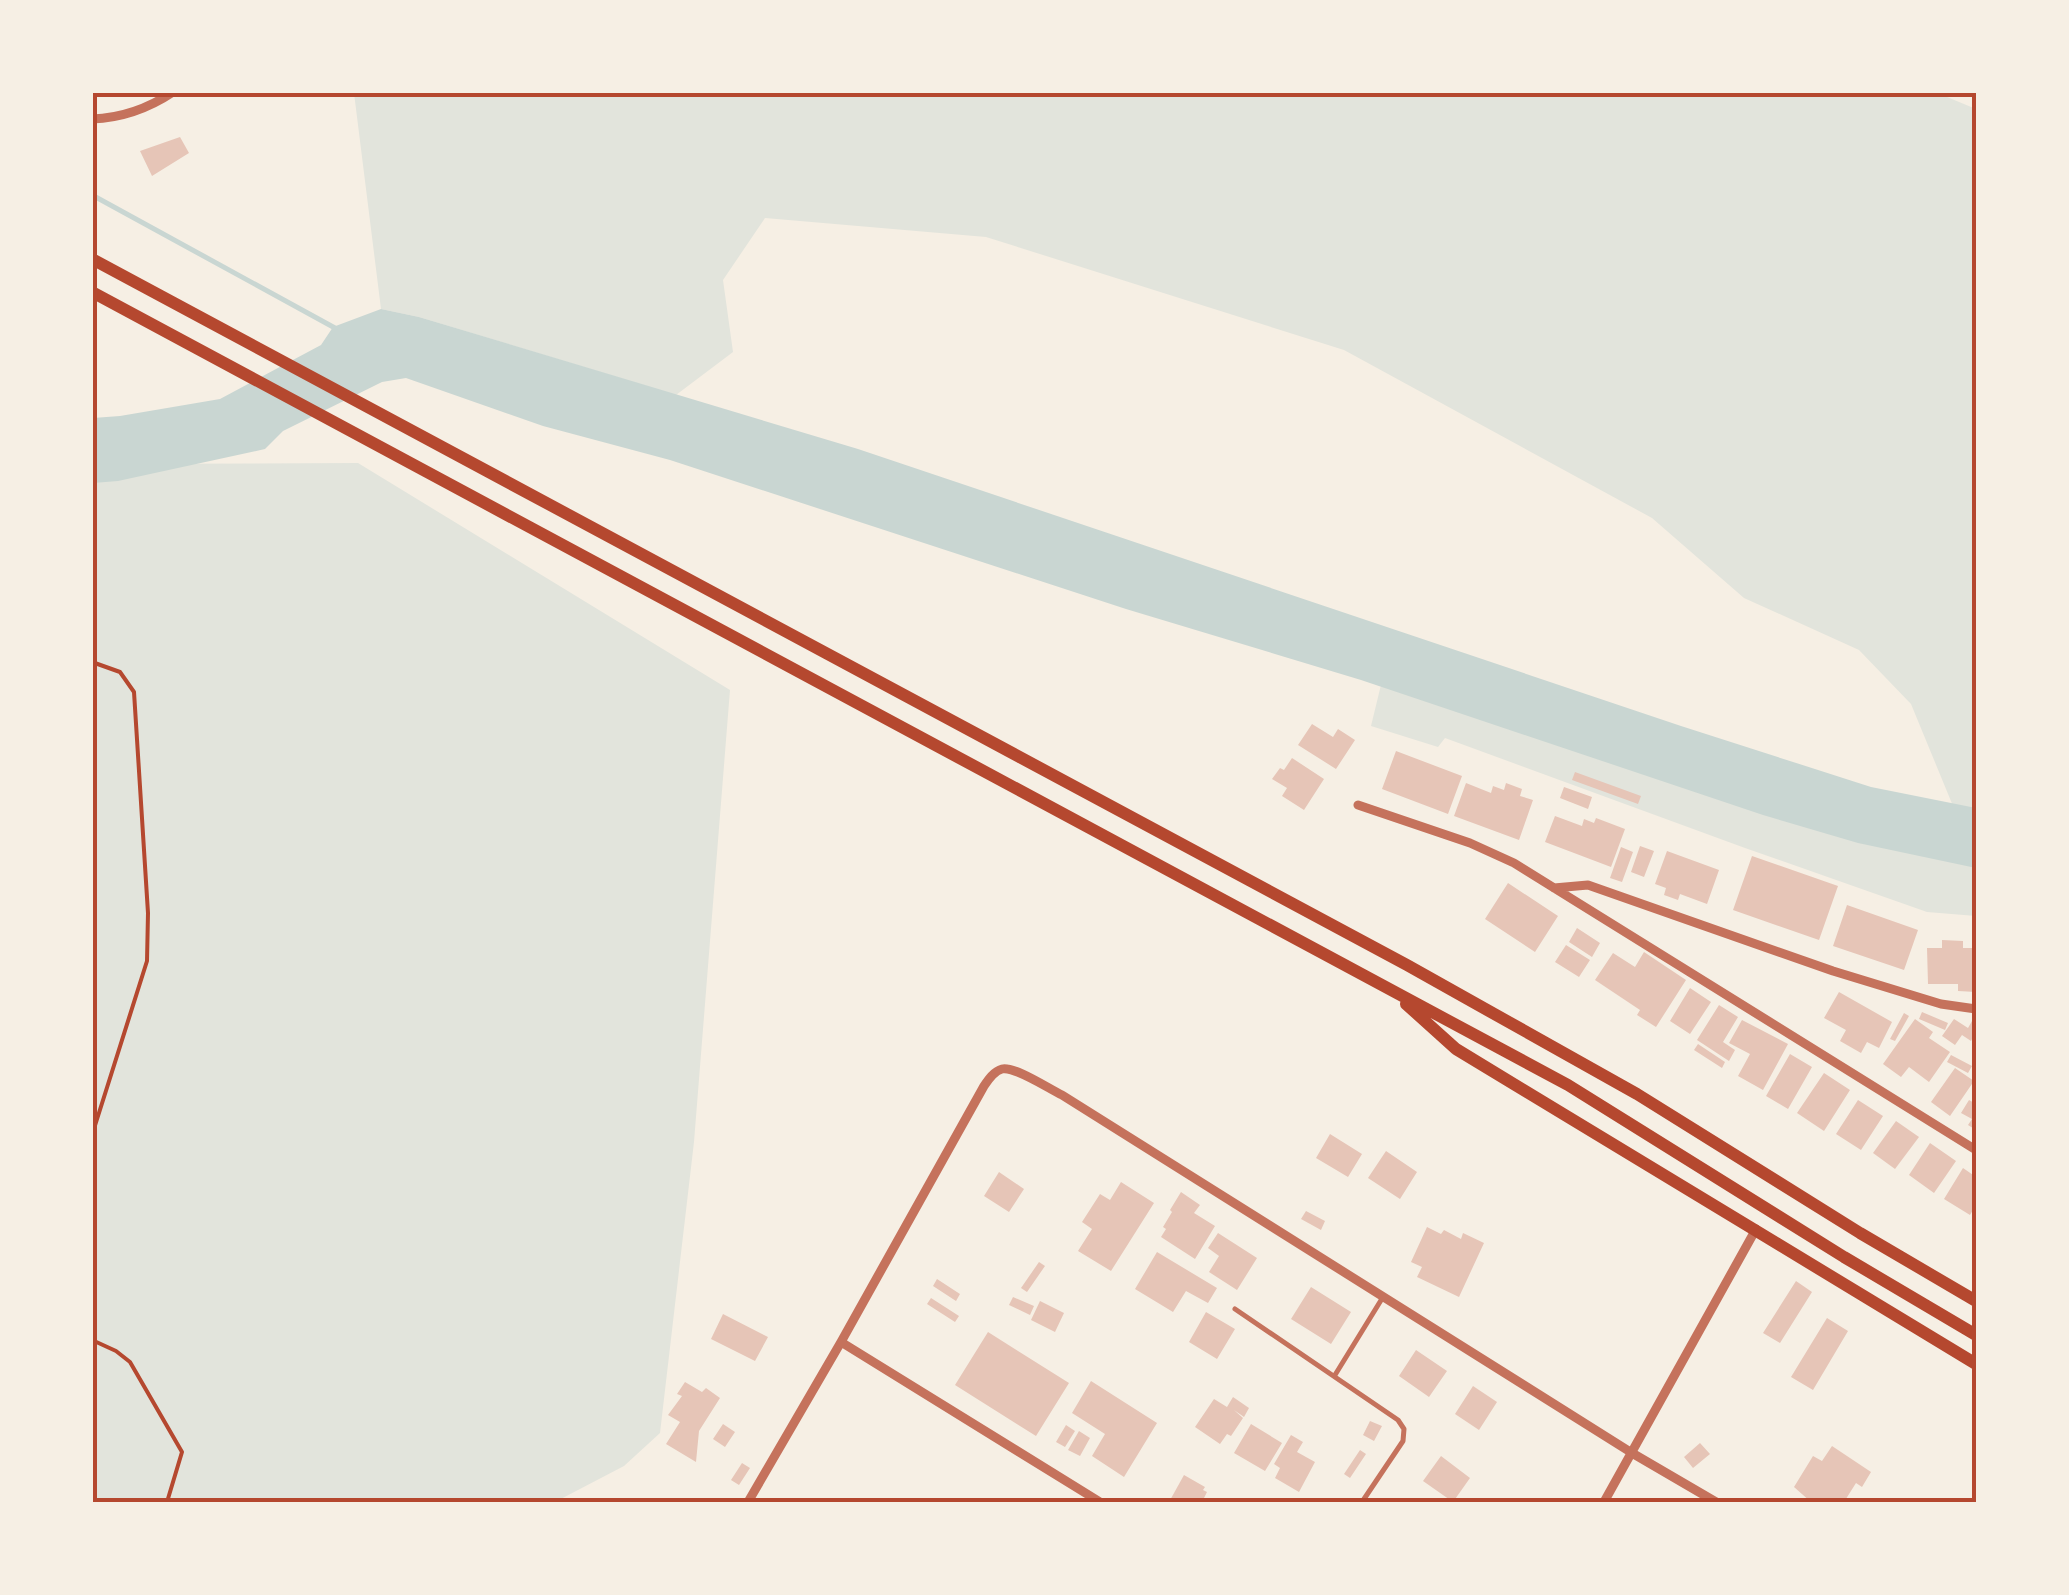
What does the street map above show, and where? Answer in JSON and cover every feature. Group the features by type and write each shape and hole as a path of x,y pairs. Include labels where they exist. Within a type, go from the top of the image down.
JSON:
{"main road":[{"path":"92,258 1440,983 1637,1094 1976,1302"},
{"path":"92,292 1568,1086 1976,1335"},
{"path":"1390,989 1456,1049 1976,1364"}],"street":[{"path":"92,119 150,107 173,92"},
{"path":"1358,805 1514,863 1976,1150"},
{"path":"1554,888 1588,885 1833,971 1941,1004 1976,1009"},
{"path":"748,1502 984,1086 1002,1069 1014,1070 1062,1095 1716,1502"},
{"path":"1604,1502 1756,1229"},
{"path":"842,1342 1100,1502"}],"lane":[{"path":"1335,1376 1384,1297"},
{"path":"1234,1310 1398,1420 1404,1430 1403,1441 1362,1502"}],"path":[{"path":"92,662 120,672 134,692 148,913 147,961 92,1136"},
{"path":"92,1340 116,1350 130,1362 182,1452 167,1502"}],"shaded area":[{"path":"1935,92 1976,109 1976,916 1927,912 1445,738 1438,747 1371,726 1388,656 1967,840 1911,704 1859,650 1744,598 1652,518 1344,350 986,237 765,218 723,280 733,352 676,395 381,309 354,93"},
{"path":"381,309 419,317 858,449 1871,787 1976,808 1976,868 1858,843 1763,815 1361,680 1126,609 670,460 543,426 406,378 382,382 283,431 265,449 93,483 93,418 220,399 321,345 333,327"},
{"path":"358,463 730,690 694,1142 660,1433 624,1466 555,1502 93,1502 92,464"}],"building":[{"path":"180,137 189,153 152,176 140,151"},
{"path":"1312,724 1333,737 1338,729 1355,740 1336,769 1298,745"},
{"path":"1396,751 1462,776 1448,814 1382,789"},
{"path":"1292,758 1324,779 1304,810 1282,796 1287,788 1272,779"},
{"path":"1575,772 1641,796 1638,804 1572,780"},
{"path":"1466,783 1491,793 1493,786 1504,790 1506,783 1522,789 1520,796 1533,800 1519,840 1454,816"},
{"path":"1564,787 1592,797 1588,809 1560,798"},
{"path":"1555,816 1582,826 1584,819 1594,823 1596,818 1625,829 1611,867 1545,842"},
{"path":"1640,846 1654,851 1644,877 1631,872"},
{"path":"1621,847 1633,852 1622,882 1610,878"},
{"path":"1667,851 1719,870 1707,904 1680,894 1678,900 1664,895 1666,888 1655,884"},
{"path":"1752,856 1838,886 1819,940 1733,910"},
{"path":"1508,883 1558,916 1535,952 1485,919"},
{"path":"1847,905 1918,930 1904,970 1833,946"},
{"path":"1577,928 1600,943 1592,957 1569,942"},
{"path":"1942,940 1963,941 1963,948 1976,948 1976,992 1958,991 1958,984 1928,984 1927,948 1942,948"},
{"path":"1566,945 1590,960 1579,977 1555,962"},
{"path":"1644,952 1686,980 1656,1027 1637,1015 1640,1010 1595,980 1613,953 1635,967"},
{"path":"1690,988 1711,1002 1690,1034 1670,1021"},
{"path":"1839,992 1892,1022 1879,1048 1867,1042 1861,1053 1840,1041 1846,1030 1824,1018"},
{"path":"1719,1005 1738,1017 1723,1042 1735,1050 1729,1061 1697,1040"},
{"path":"1922,1012 1948,1023 1945,1030 1919,1019"},
{"path":"1904,1013 1909,1016 1895,1041 1890,1039"},
{"path":"1915,1019 1933,1032 1929,1038 1950,1052 1929,1082 1909,1067 1901,1077 1883,1064"},
{"path":"1954,1019 1968,1028 1972,1021 1976,1024 1971,1041 1962,1035 1955,1045 1942,1036"},
{"path":"1742,1020 1788,1044 1763,1090 1738,1076 1750,1054 1729,1043"},
{"path":"1698,1044 1725,1062 1722,1068 1694,1050"},
{"path":"1790,1054 1812,1067 1788,1109 1766,1096"},
{"path":"1951,1055 1972,1066 1968,1073 1947,1062"},
{"path":"1955,1068 1974,1081 1950,1116 1931,1102"},
{"path":"1824,1073 1850,1090 1824,1131 1797,1113"},
{"path":"1858,1100 1883,1116 1861,1150 1836,1134"},
{"path":"1969,1100 1976,1104 1976,1130 1968,1125 1972,1119 1961,1113"},
{"path":"1896,1121 1919,1137 1895,1169 1873,1153"},
{"path":"1330,1134 1362,1154 1348,1177 1316,1158"},
{"path":"1930,1143 1956,1161 1934,1193 1909,1175"},
{"path":"1386,1151 1417,1172 1400,1199 1368,1178"},
{"path":"1963,1168 1976,1177 1976,1205 1970,1215 1944,1199"},
{"path":"999,1172 1024,1189 1009,1212 984,1196"},
{"path":"1121,1182 1154,1203 1111,1271 1078,1251 1092,1229 1082,1222 1100,1194 1110,1200"},
{"path":"1181,1192 1200,1205 1194,1213 1215,1226 1195,1259 1161,1237"},
{"path":"1306,1211 1325,1221 1321,1230 1301,1219"},
{"path":"1427,1227 1461,1239 1463,1233 1484,1243 1459,1297 1417,1277 1422,1267 1411,1262"},
{"path":"1218,1233 1257,1258 1237,1290 1209,1272 1219,1256 1208,1248"},
{"path":"1157,1252 1217,1288 1208,1303 1186,1291 1173,1312 1135,1289"},
{"path":"1039,1262 1045,1266 1027,1292 1021,1288"},
{"path":"937,1279 960,1294 956,1301 933,1286"},
{"path":"1796,1281 1812,1292 1780,1343 1763,1333"},
{"path":"1311,1287 1351,1312 1331,1344 1291,1319"},
{"path":"1013,1297 1034,1306 1030,1315 1009,1305"},
{"path":"931,1298 959,1316 955,1322 927,1304"},
{"path":"1040,1301 1064,1313 1055,1332 1031,1320"},
{"path":"1206,1312 1235,1329 1217,1359 1189,1342"},
{"path":"723,1314 768,1337 755,1361 711,1339"},
{"path":"1827,1318 1848,1331 1813,1390 1791,1377"},
{"path":"988,1332 1069,1383 1036,1436 955,1385"},
{"path":"1416,1350 1447,1371 1429,1397 1399,1376"},
{"path":"1091,1381 1157,1423 1124,1477 1092,1456 1105,1434 1072,1413"},
{"path":"685,1382 702,1392 706,1388 720,1398 699,1431 696,1462 666,1444 680,1422 668,1415 682,1396 677,1394"},
{"path":"1473,1386 1497,1402 1479,1430 1455,1414"},
{"path":"1233,1397 1249,1408 1244,1417 1234,1410 1243,1418 1220,1444 1195,1427 1214,1399 1227,1407"},
{"path":"1370,1421 1382,1426 1374,1441 1363,1435"},
{"path":"723,1424 735,1432 725,1447 713,1439"},
{"path":"1251,1424 1282,1443 1265,1471 1234,1453"},
{"path":"1066,1425 1075,1431 1065,1447 1056,1442"},
{"path":"1079,1431 1090,1438 1080,1456 1068,1450"},
{"path":"1291,1435 1303,1442 1297,1452 1315,1462 1299,1492 1275,1478 1280,1468 1274,1464"},
{"path":"1700,1443 1710,1454 1693,1468 1684,1457"},
{"path":"1832,1446 1871,1472 1862,1487 1856,1483 1844,1502 1811,1502 1794,1487 1813,1456 1822,1461"},
{"path":"1360,1450 1366,1454 1350,1478 1344,1474"},
{"path":"1441,1456 1470,1478 1453,1502 1423,1481"},
{"path":"742,1463 750,1468 739,1485 731,1480"},
{"path":"1184,1475 1205,1487 1202,1502 1169,1502"}],"waterway":[{"path":"92,195 335,328"}]}
